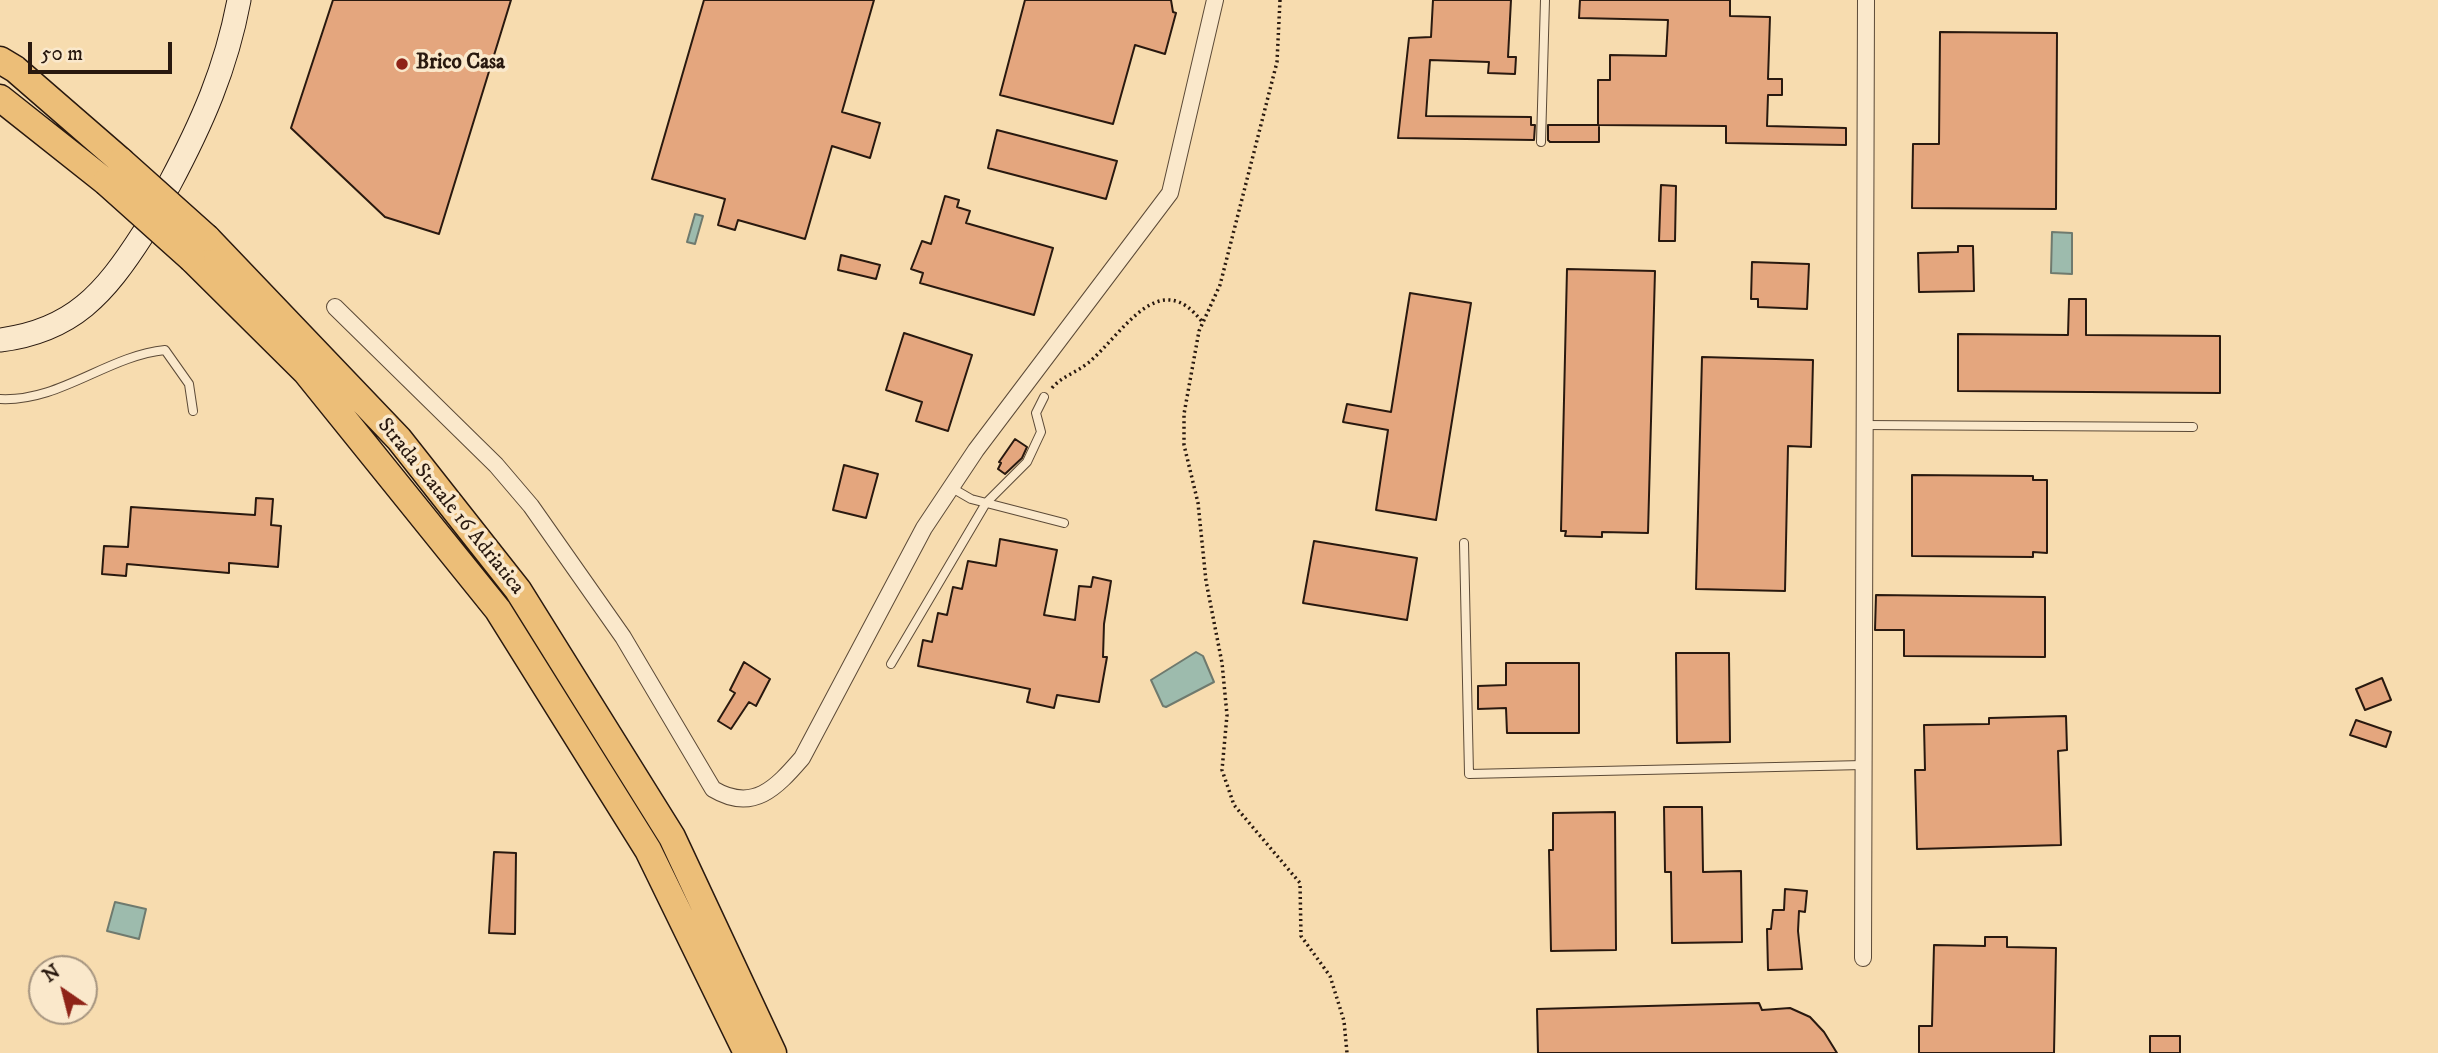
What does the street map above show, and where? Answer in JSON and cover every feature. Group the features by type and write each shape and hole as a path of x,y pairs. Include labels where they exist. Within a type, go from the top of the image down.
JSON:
{"highway":[{"name":"Strada Statale 16 Adriatica","path":"5,62 113,171 200,248 399,439 509,579 635,800 648,850 708,943 773,1053"},
{"name":"Strada Statale 16 Adriatica","path":"0,98 113,171"},
{"name":"Strada Statale 16 Adriatica","path":"635,800 672,837 747,1053"}],"main road":[{"path":"169,185 205,118 233,33 239,0"},
{"path":"0,340 27,337 55,327 87,307 119,272 144,234"}],"street":[{"path":"335,307 495,465 531,506 623,637 713,789 731,800 753,799 779,785 802,758 906,558 976,450 1170,193 1215,0"},
{"path":"1863,958 1866,0"}],"lane":[{"path":"1541,142 1545,0"},
{"path":"0,399 48,393 146,352 165,350 188,384 193,411"},
{"path":"891,664 986,503 1027,462 1041,432 1036,413 1044,397"},
{"path":"1864,425 2193,427"},
{"path":"952,488 971,499 1064,523"},
{"path":"1464,543 1469,774 1863,765"}],"path":[{"path":"1280,0 1277,62 1220,285 1203,323 1184,414 1184,445 1198,503 1206,581 1222,663 1227,715 1222,770 1234,805 1300,883 1301,936 1330,976 1344,1021 1348,1053"},
{"path":"1044,397 1060,380 1086,365 1138,314 1161,299 1174,298 1193,309 1203,323"}],"shaded area":[{"path":"695,214 703,216 695,244 687,242"},
{"path":"2052,232 2072,233 2072,274 2051,273"},
{"path":"1196,652 1203,656 1214,682 1166,707 1163,706 1151,680"},
{"path":"115,902 146,909 139,939 107,931"}],"building":[{"name":"Brico Casa","path":"333,0 511,0 439,234 385,217 291,128"},
{"path":"704,0 874,0 842,112 880,123 870,158 832,146 805,239 738,220 735,230 718,225 725,199 652,179"},
{"path":"1025,0 1171,0 1173,12 1176,13 1165,54 1135,45 1113,124 1000,95"},
{"path":"1433,0 1511,0 1508,57 1516,57 1515,74 1488,73 1489,62 1430,60 1426,116 1531,117 1531,125 1535,125 1534,140 1398,138 1409,38 1431,37"},
{"path":"1580,0 1730,0 1730,16 1770,17 1768,79 1782,79 1782,95 1768,95 1767,126 1846,128 1846,145 1726,143 1726,126 1598,125 1598,80 1610,80 1610,55 1666,56 1668,20 1579,18"},
{"path":"1940,32 2057,33 2056,209 1912,208 1913,144 1939,144"},
{"path":"1548,125 1599,125 1599,142 1550,142"},
{"path":"997,130 1117,161 1106,199 988,168"},
{"path":"1661,185 1676,186 1675,241 1659,241"},
{"path":"945,196 959,200 957,207 970,211 966,223 1053,248 1034,315 920,283 923,273 911,269 922,241 931,244"},
{"path":"1958,246 1973,246 1974,291 1919,292 1918,253 1958,252"},
{"path":"841,255 880,265 876,279 838,270"},
{"path":"1752,262 1809,264 1807,309 1758,307 1758,299 1751,299"},
{"path":"1567,269 1655,271 1648,533 1602,532 1602,537 1565,536 1566,531 1561,531"},
{"path":"1410,293 1471,303 1436,520 1376,510 1388,430 1343,422 1347,404 1391,412"},
{"path":"2069,299 2086,299 2086,335 2220,336 2220,393 1958,391 1958,334 2068,335"},
{"path":"904,333 972,355 948,431 916,421 922,402 886,390"},
{"path":"1702,357 1813,360 1811,447 1788,446 1785,591 1696,589"},
{"path":"1015,439 1027,447 1022,458 1005,474 998,469 1001,463 999,462"},
{"path":"844,465 878,474 866,518 833,510"},
{"path":"1912,475 2033,476 2033,480 2047,480 2047,553 2033,552 2033,557 1912,556"},
{"path":"256,498 273,499 271,525 281,526 278,567 229,563 229,573 127,564 126,576 102,574 104,546 128,547 131,507 255,515"},
{"path":"1000,539 1057,550 1044,615 1075,620 1079,586 1091,587 1093,577 1111,581 1104,624 1103,657 1107,657 1099,702 1057,695 1054,708 1027,702 1030,689 918,666 923,640 932,642 938,613 947,615 953,587 962,589 968,561 996,566"},
{"path":"1314,541 1417,558 1407,620 1303,603"},
{"path":"1876,595 2045,597 2045,657 1904,656 1904,630 1875,630"},
{"path":"1676,653 1729,653 1730,742 1677,743"},
{"path":"744,662 770,679 756,706 749,702 731,729 718,721 735,693 730,690"},
{"path":"1506,663 1579,663 1579,733 1507,733 1506,708 1478,709 1478,686 1506,685"},
{"path":"2382,678 2391,700 2365,710 2356,689"},
{"path":"2066,716 2067,750 2058,751 2061,845 1917,849 1915,770 1925,770 1924,725 1989,724 1989,718"},
{"path":"2356,720 2391,732 2386,747 2350,735"},
{"path":"1664,807 1702,807 1703,872 1741,871 1742,942 1672,943 1671,872 1665,872"},
{"path":"1615,812 1616,950 1551,951 1549,850 1553,850 1553,813"},
{"path":"494,852 516,853 515,934 489,933"},
{"path":"1785,889 1807,891 1805,912 1799,911 1802,969 1768,970 1767,929 1771,929 1773,910 1784,910"},
{"path":"1985,937 2007,937 2007,947 2056,948 2054,1053 1919,1053 1919,1026 1932,1026 1934,945 1985,946"},
{"path":"1759,1003 1762,1010 1790,1008 1810,1017 1824,1032 1837,1053 1538,1053 1537,1009"},
{"path":"2150,1036 2180,1036 2180,1053 2150,1053"}],"place":[{"name":"Brico Casa","path":"402,64"}]}
